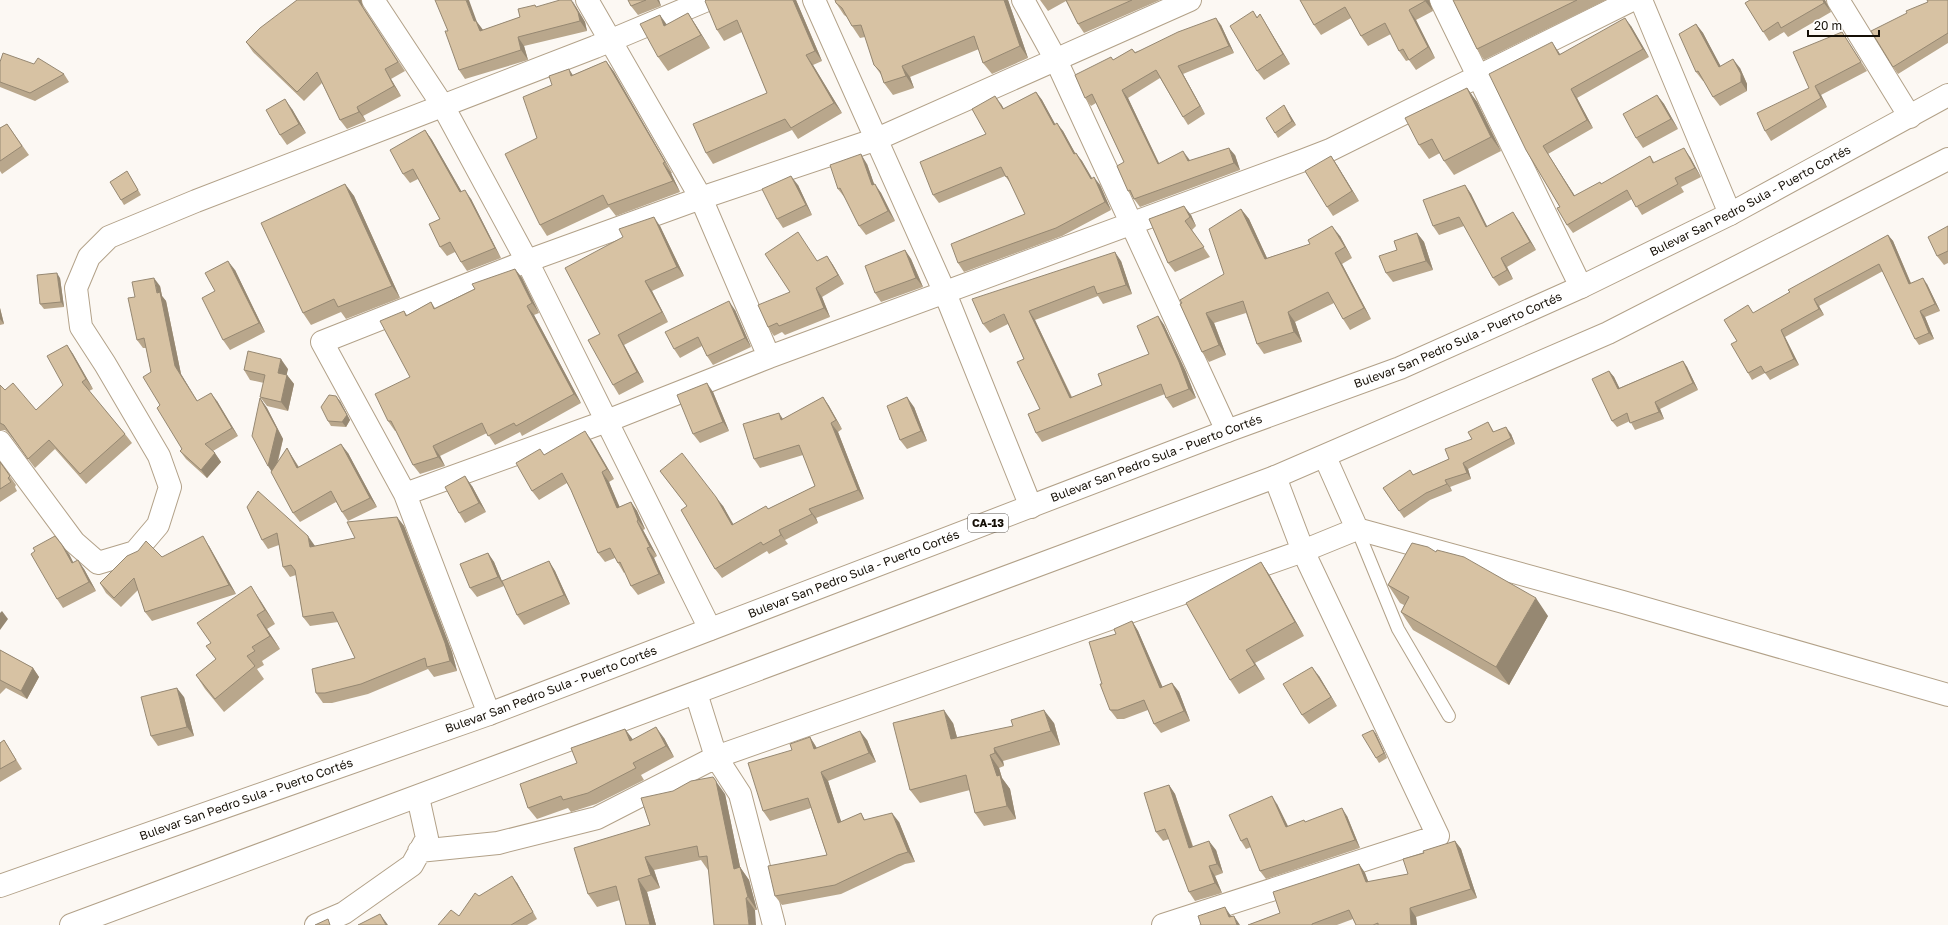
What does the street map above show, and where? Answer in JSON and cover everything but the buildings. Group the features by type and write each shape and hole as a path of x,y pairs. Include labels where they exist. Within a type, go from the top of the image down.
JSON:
{"main road":[{"path":"373,0 443,106 527,261 710,629"},
{"path":"587,0 701,198 769,357"},
{"path":"0,442 74,542 98,564 135,552 158,525 170,487 159,456 105,364 81,327 76,288 89,257 109,237 196,201 595,48 707,0"},
{"path":"814,0 945,293 1031,507"},
{"path":"1024,0 1056,60 1227,431"},
{"path":"489,714 405,494 322,342 527,261 701,198 877,139 1190,0"},
{"path":"1441,0 1581,287"},
{"path":"405,494 607,421 769,357 1269,174 1330,150 1632,0"},
{"path":"1641,0 1730,214"},
{"path":"1838,0 1910,117"},
{"name":"Bulevar San Pedro Sula - Puerto Cortés","path":"0,886 489,714 1227,431 1400,368 1581,287 1730,214 1948,95"},
{"path":"71,925 418,797 1325,457 1608,333 1948,159"},
{"path":"1325,457 1357,529"},
{"path":"1163,925 1438,836 1304,551 1275,477"},
{"path":"419,851 498,844 596,818 716,756 1304,551 1357,529 1631,604 1948,695"},
{"path":"696,693 716,756 740,794 774,925"},
{"path":"316,925 347,919 412,865 427,838 418,797"}],"lane":[{"path":"1357,529 1398,629 1449,716"}]}
